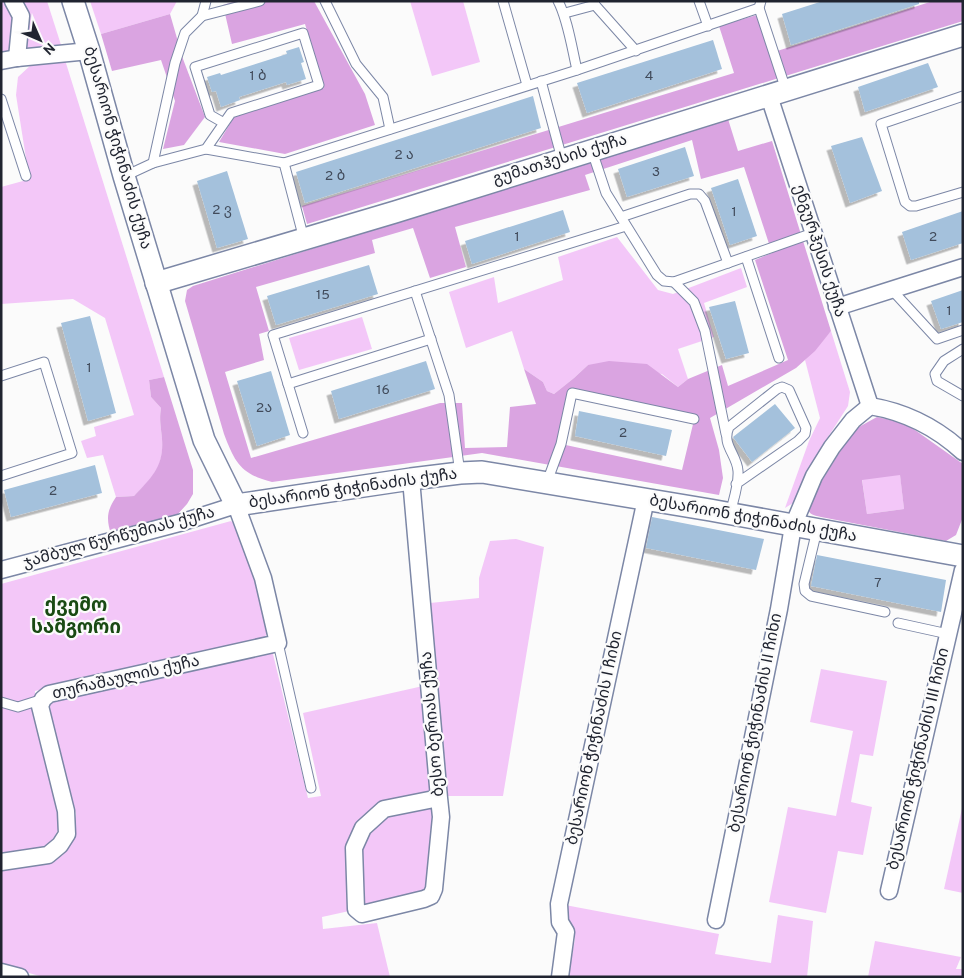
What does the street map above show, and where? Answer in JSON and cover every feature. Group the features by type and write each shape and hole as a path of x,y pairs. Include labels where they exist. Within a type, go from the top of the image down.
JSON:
{"street":[{"path":"13,1 21,16 9,60 90,51"},
{"name":"ბესარიონ ჭიჭინაძის ქუჩა","path":"72,1 90,51 124,176 204,440 236,505 411,479 482,472 646,499 963,556"},
{"name":"გუმათჰესის ქუჩა","path":"156,283 562,160 963,35"},
{"name":"ენგურჰესის ქუჩა","path":"778,93 813,233 870,406"},
{"path":"837,307 963,267"},
{"path":"793,526 814,476 832,447 853,420 870,406 914,418 935,430 963,452"},
{"name":"ბესო ბერიას ქუჩა","path":"411,479 441,817 434,889 431,896 424,899 362,914 356,909 354,848 363,828 384,809 439,798"},
{"name":"ბესარიონ ჭიჭინაძის I ჩიხი","path":"560,977 566,932 560,922 559,904 646,499"},
{"path":"236,505 263,578 278,643"},
{"name":"ჯამბულ წურწუმიას ქუჩა","path":"1,570 183,522 236,505"},
{"name":"ბესარიონ ჭიჭინაძის II ჩიხი","path":"716,920 779,609 793,526"},
{"name":"ბესარიონ ჭიჭინაძის III ჩიხი","path":"889,890 963,570"},
{"name":"თურაშაულის ქუჩა","path":"1,862 48,855 60,845 67,834 66,811 40,706 43,699 50,694 278,643"},
{"path":"1,972 20,977"}],"lane":[{"path":"153,163 175,63 182,40 185,33 202,16 206,1"},
{"path":"202,16 260,1"},
{"path":"325,1 356,64 383,97 390,129"},
{"path":"503,1 527,85"},
{"path":"558,1 565,13 577,70"},
{"path":"699,1 708,26"},
{"path":"565,13 595,3 636,51"},
{"path":"124,176 153,163 206,149 284,163 636,51 708,26 760,5 778,93"},
{"path":"206,149 231,113 319,85 303,33 195,67 210,114 224,123"},
{"path":"541,81 562,160"},
{"path":"963,96 881,124 905,202 910,206 916,206 963,192"},
{"path":"1,100 26,176"},
{"path":"591,150 606,193 658,275 664,281 674,282 813,233"},
{"path":"284,163 304,239"},
{"path":"621,217 690,194 700,194 705,200 728,263"},
{"path":"303,433 273,336 626,226"},
{"path":"746,257 779,358"},
{"path":"674,282 694,302 705,331 726,440 737,465 738,474 730,514"},
{"path":"892,290 936,338 963,330"},
{"path":"415,292 449,395 460,473"},
{"path":"288,384 431,339"},
{"path":"963,349 944,361 935,374 937,381 963,396"},
{"path":"1,376 44,362 72,453 1,476"},
{"path":"726,434 729,427 782,387 789,390 806,428 805,434 798,441 736,484"},
{"path":"547,482 561,444 572,393 694,419"},
{"path":"817,530 804,590 811,596 885,612"},
{"path":"898,623 948,634"},
{"path":"278,643 311,788"},
{"path":"1,702 18,707 43,699"}],"shaded area":[{"path":"1,1 5,2 12,15 15,32 13,53 1,56"},
{"path":"17,1 47,1 62,48 23,51"},
{"path":"90,1 177,1 170,14 101,34"},
{"path":"236,1 314,1 365,94 375,125 285,154 219,142 234,117 324,88 305,24 232,44 223,5"},
{"path":"410,1 463,1 480,62 432,76"},
{"path":"933,1 963,1 963,21 307,224 302,206 734,73 719,26 757,15 771,53"},
{"path":"170,14 183,59 205,117 184,145 163,149 175,101 161,60 112,71 101,34"},
{"path":"65,60 164,377 149,380 151,397 161,408 161,457 152,477 134,496 116,497 103,455 87,458 81,441 96,436 94,427 134,415 105,318 73,299 1,304 1,187 23,181 28,171 16,95 18,77 31,65"},
{"path":"728,119 738,151 772,141 831,331 815,351 796,368 710,418 719,450 723,478 719,495 482,453 272,482 253,475 240,466 228,444 185,301 187,290 193,286","holes":["692,140 701,179 744,167 772,253 755,260 788,360 728,386 722,365 688,379 678,387 647,364 609,361 588,365 554,394 547,391 543,382 524,369 536,404 510,407 507,447 465,448 462,403 440,403 251,458 225,372 264,360 259,334 269,331 256,287 375,253 372,240 413,228 430,278 466,267 455,227 590,190 585,175","572,393 694,420 682,470 561,444"]},
{"path":"617,237 658,290 673,294 741,268 747,287 704,303 714,337 678,349 688,379 678,387 662,374 588,365 554,394 547,391 543,382 524,369 512,331 466,348 449,292 494,277 498,303 563,280 558,257"},
{"path":"362,317 372,349 299,370 289,338"},
{"path":"831,331 850,392 848,406 828,437 793,503 785,508 809,441 820,418 805,360"},
{"path":"164,377 193,470 193,494 177,515 111,534 108,515 116,497 134,496 151,477 159,464 162,448 161,408 151,397 149,380"},
{"path":"877,417 905,423 963,464 963,517 956,535 946,541 821,517 809,512 807,505 844,445 857,428","holes":["900,475 904,509 867,514 862,480"]},
{"path":"900,474 904,509 867,514 862,479"},
{"path":"231,521 241,530 269,629 265,637 35,691 35,710 59,816 58,829 52,840 40,850 25,855 1,858 1,584"},
{"path":"516,539 544,547 503,796 448,796 430,603 479,598 479,578 490,541"},
{"path":"272,650 308,798 321,796 303,713 423,686 436,811 427,891 422,895 322,917 323,929 377,923 390,977 43,977 1,965 1,869 41,863 63,855 71,838 76,814 48,706 53,698"},
{"path":"821,669 887,681 873,756 860,754 851,802 872,807 863,855 838,851 826,913 769,902 788,807 836,816 853,731 810,722"},
{"path":"963,804 963,893 944,889"},
{"path":"565,905 719,934 715,954 771,963 778,915 813,921 807,977 568,977 575,939 567,918"},
{"path":"875,941 961,957 956,969 963,969 963,977 868,977"}],"building":[{"path":"823,1 919,1 919,4 791,45 782,14"},
{"path":"713,40 722,69 587,113 577,83"},
{"path":"299,47 304,62 301,63 306,79 287,85 286,82 239,97 240,100 221,107 216,91 212,92 207,77 220,73 221,75 287,54 286,51"},
{"path":"928,63 938,87 865,112 858,87"},
{"path":"533,96 541,128 305,203 296,172"},
{"path":"862,137 882,191 850,203 831,146"},
{"path":"685,147 694,176 627,197 618,169"},
{"path":"227,171 248,239 217,248 197,181"},
{"path":"738,179 757,236 730,245 711,188"},
{"path":"563,210 570,232 472,264 465,241"},
{"path":"963,211 963,243 911,260 902,232"},
{"path":"369,265 378,294 276,325 267,296"},
{"path":"963,290 963,322 941,329 931,301"},
{"path":"735,301 749,353 726,359 709,307"},
{"path":"90,316 116,413 88,421 61,323"},
{"path":"426,361 435,389 339,419 331,391"},
{"path":"271,371 290,435 257,446 237,381"},
{"path":"775,404 795,428 752,462 733,437"},
{"path":"579,411 672,430 666,456 575,436"},
{"path":"95,465 102,493 11,517 4,490"},
{"path":"652,517 764,539 756,570 646,548"},
{"path":"817,555 946,580 941,612 811,586"}],"district":[{"name":"ქვემო სამგორი","path":"76,617"}]}
